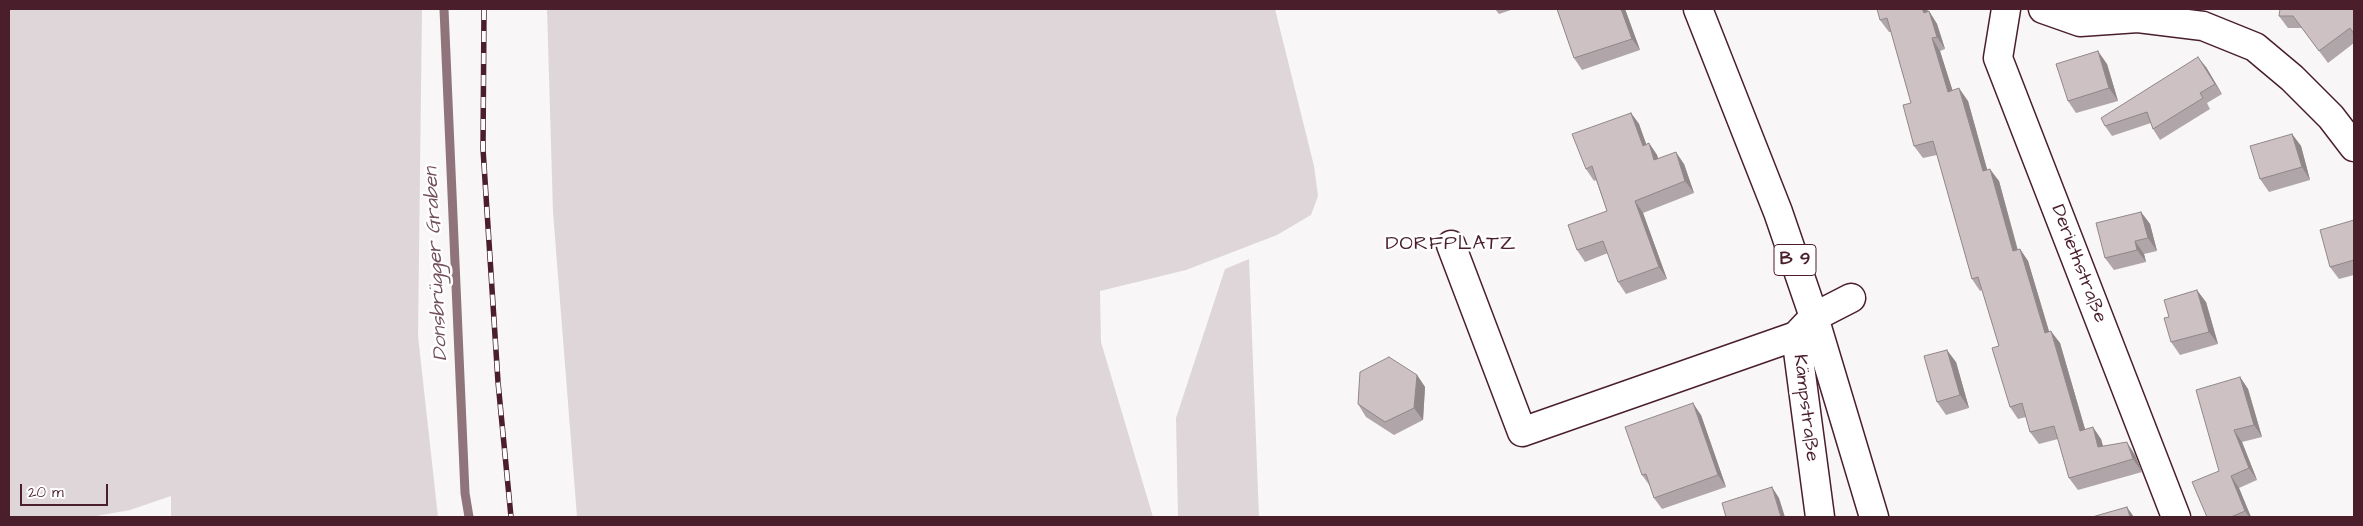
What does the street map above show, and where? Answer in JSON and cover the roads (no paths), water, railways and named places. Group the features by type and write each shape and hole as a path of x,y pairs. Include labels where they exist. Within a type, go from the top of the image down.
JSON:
{"street":[{"name":"B 9","path":"1698,9 1778,212 1805,326 1874,517"},
{"name":"Deriethstraße","path":"2006,9 1998,58 2176,517"},
{"path":"2043,9 2080,22 2138,18 2210,18 2254,48 2292,78 2331,117 2354,147"},
{"path":"1452,244 1522,432 1805,326 1851,298"},
{"name":"Kämpstraße","path":"1805,326 1820,517"}],"waterway":[{"name":"Donsbrügger Graben","path":"444,9 465,493 469,517"}],"railway":[{"path":"484,9 483,149 498,382 511,517"}],"district":[{"name":"DORFPLATZ","path":"1451,245"}]}
